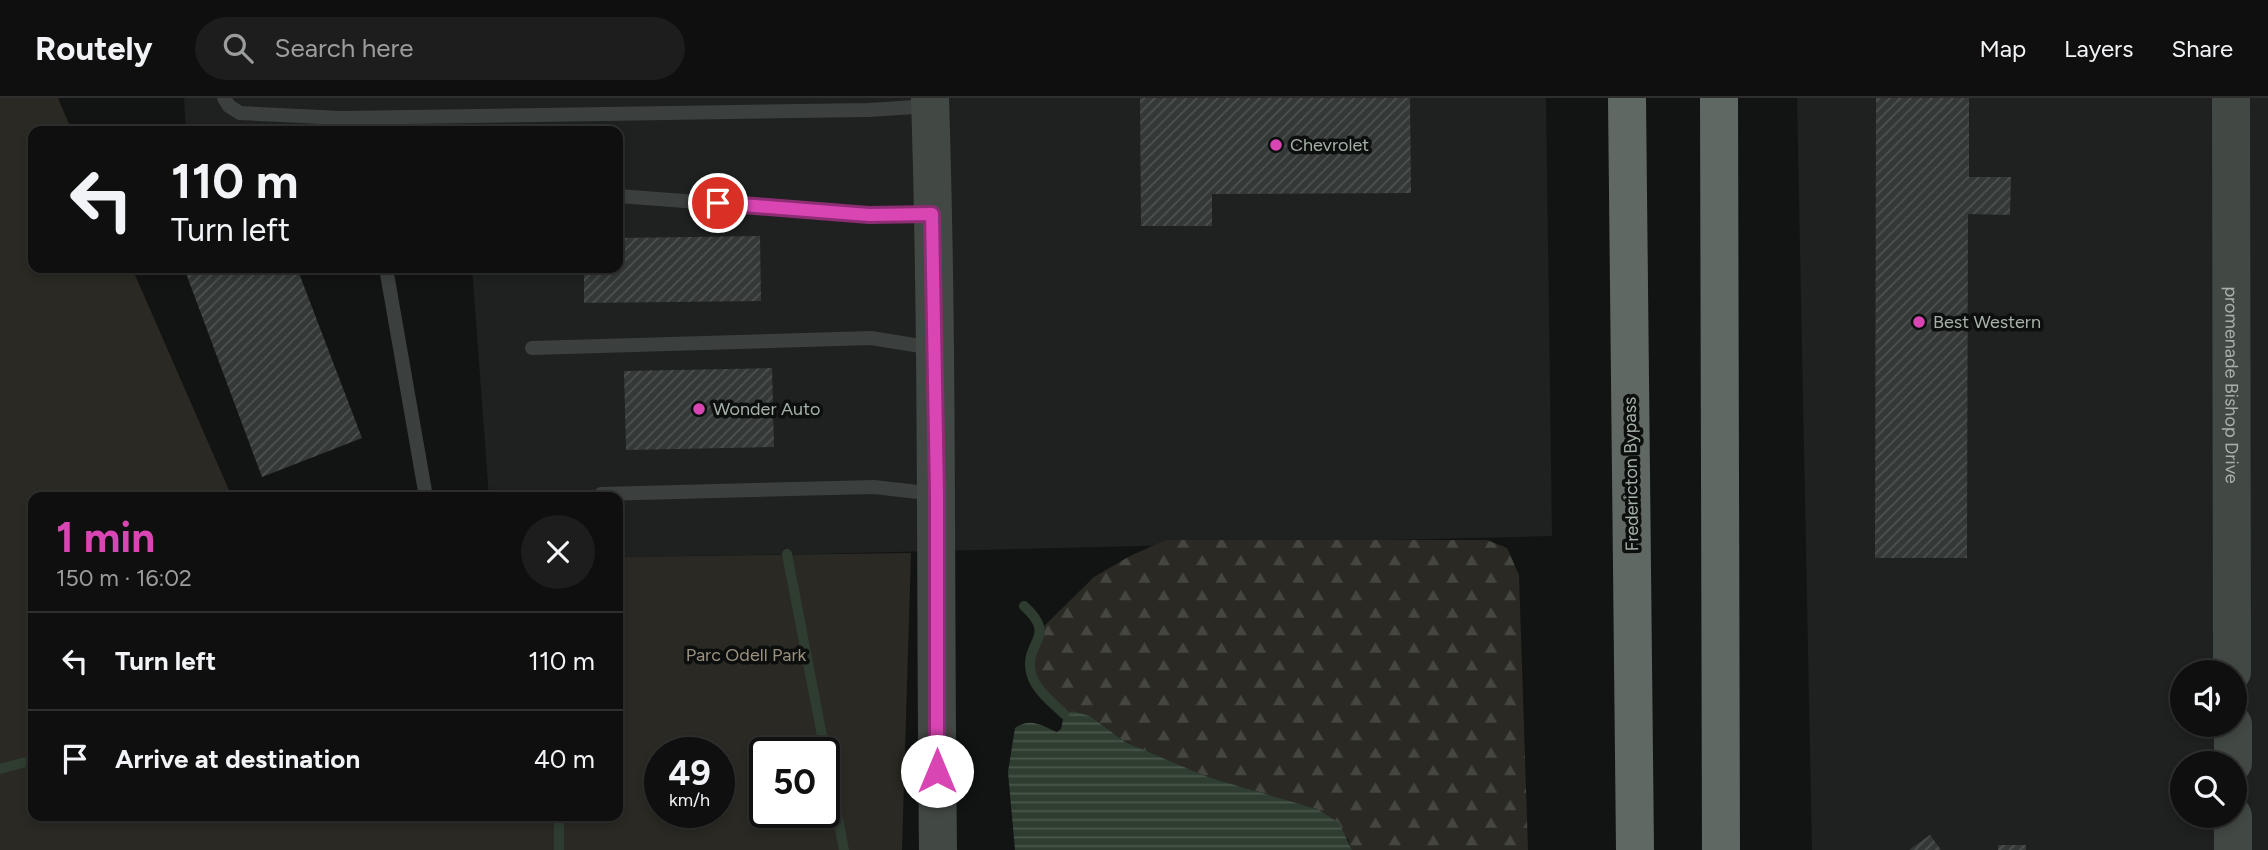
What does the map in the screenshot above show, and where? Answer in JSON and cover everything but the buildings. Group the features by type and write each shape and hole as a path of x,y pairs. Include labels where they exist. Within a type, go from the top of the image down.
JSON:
{"highway":[{"name":"Fredericton Bypass","path":"1627,98 1635,850"},
{"path":"1719,98 1721,850"}],"main road":[{"name":"promenade Bishop Drive","path":"2231,98 2232,660"},
{"path":"930,102 937,494 935,587 938,850"},
{"path":"2233,828 2233,850"}],"lane":[{"path":"224,98 229,106 240,113 341,118 869,110 930,102"},
{"path":"623,196 869,215 932,214"},
{"path":"387,273 425,492"},
{"path":"532,348 871,338 934,349"},
{"path":"623,493 874,487 937,494"}],"shaded area":[{"path":"184,98 1546,98 1552,536 623,557 623,492 489,492 472,273 623,273 623,126 186,126"},
{"path":"1797,98 2268,98 2268,850 1812,850"},
{"path":"1073,711 1090,716 1125,742 1208,777 1317,809 1339,823 1352,850 1015,850 1008,772 1015,728 1032,723 1057,732 1061,729 1064,714"}],"green space":[{"name":"Parc Odell Park","path":"0,98 58,98 70,126 28,126 28,273 134,273 230,492 28,492 28,821 623,821 623,557 911,553 902,850 0,850"},
{"path":"1166,540 1487,540 1507,548 1519,575 1528,850 1352,850 1348,839 1317,809 1208,777 1125,742 1090,716 1073,711 1064,714 1043,694 1032,677 1031,658 1040,630 1094,577 1130,556"}],"waterway":[{"path":"787,554 844,850"},
{"path":"1024,606 1039,626 1031,655 1032,676 1041,692 1064,714"},
{"path":"0,769 28,761"},
{"path":"559,821 559,850"}],"place":[{"name":"Chevrolet","path":"1276,145"},
{"name":"Best Western","path":"1919,322"},
{"name":"Wonder Auto","path":"699,409"}],"route":[{"path":"718,203 869,215 932,214 937,494 937,771"}]}
